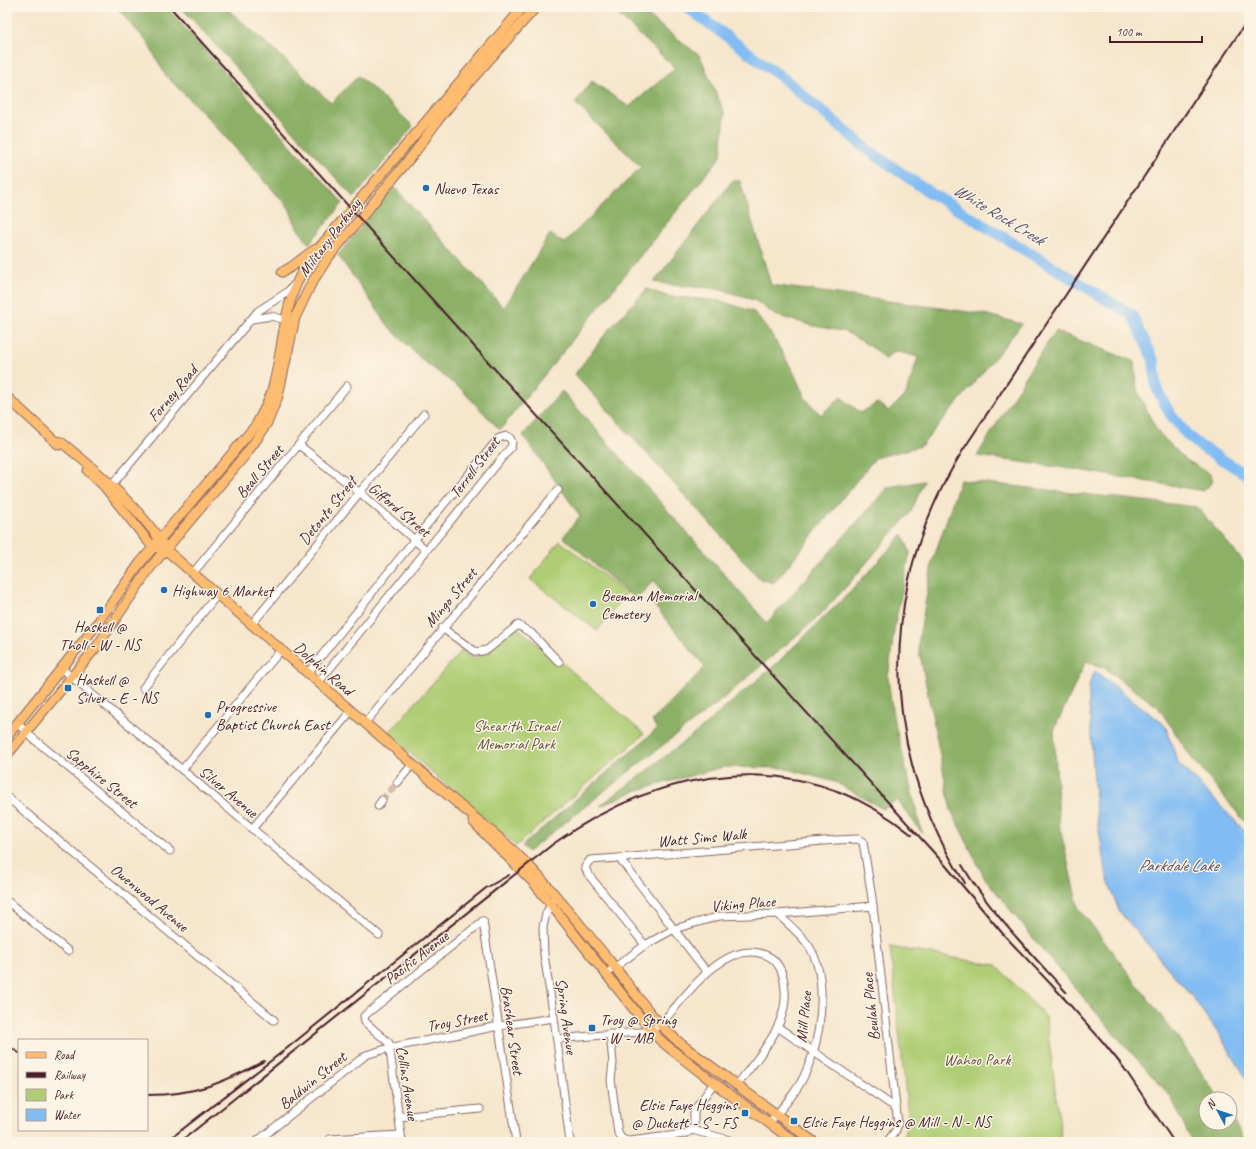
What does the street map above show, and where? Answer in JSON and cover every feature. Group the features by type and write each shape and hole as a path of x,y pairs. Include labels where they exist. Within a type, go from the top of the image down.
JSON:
{"main road":[{"name":"Military Parkway","path":"7,755 104,636 140,580 246,454 268,421 274,407 281,386 295,318 311,284 327,259 415,152 438,120 519,19 524,7"},
{"name":"Military Parkway","path":"7,736 94,628 140,563 160,538 256,425 267,404 274,385 290,300 296,283 307,264 406,145 519,19 536,7"},
{"path":"406,145 415,152"},
{"path":"282,272 298,262 307,254 319,248"},
{"path":"286,320 295,318"},
{"name":"Dolphin Road","path":"7,397 104,486 142,536 153,547"},
{"name":"Dolphin Road","path":"55,441 61,442 112,485 160,538 165,549 307,674 489,829 530,867 553,900"},
{"path":"153,547 165,549"},
{"path":"94,628 104,636"},
{"path":"553,900 615,968 659,1024 681,1045 814,1142"},
{"path":"553,900 606,974 651,1030 672,1050 714,1083 795,1142"}],"street":[{"name":"Forney Road","path":"112,485 258,311 286,292 296,283"},
{"path":"252,319 271,316 286,320"},
{"name":"Beall Street","path":"193,573 347,386"},
{"name":"Detonte Street","path":"252,624 424,414"},
{"name":"Terrell Street","path":"307,674 415,539 499,438 506,436 510,438 512,442 511,447 318,683"},
{"name":"Gifford Street","path":"299,445 359,492 426,550"},
{"name":"Mingo Street","path":"364,723 558,490"},
{"path":"143,688 217,595"},
{"path":"442,628 476,652 487,650 518,625 531,633 559,662"},
{"path":"182,770 281,650"},
{"name":"Silver Avenue","path":"62,669 379,934"},
{"path":"252,829 351,712"},
{"name":"Sapphire Street","path":"17,723 170,851"},
{"path":"397,783 412,764"},
{"name":"Owenwood Avenue","path":"7,797 274,1020"},
{"name":"Watt Sims Walk","path":"645,945 585,871 586,864 590,860 858,839 863,842 873,904"},
{"path":"618,858 651,898 707,972"},
{"name":"Spring Avenue","path":"553,900 543,927 544,955 557,1039 570,1142"},
{"path":"7,901 68,951"},
{"name":"Viking Place","path":"606,974 645,945 674,929 720,916 778,914 873,904"},
{"name":"Beulah Place","path":"873,904 898,1124 896,1130 887,1142"},
{"name":"Mill Place","path":"769,1123 800,1084 805,1074 814,1052 821,1007 820,973 816,962 806,942 778,914"},
{"name":"Pacific Avenue","path":"366,1014 483,921"},
{"name":"Brashear Street","path":"483,921 516,1142"},
{"path":"557,1039 651,1030 664,1020 698,980 725,960 741,953 754,952 765,954 776,962 781,970 786,1000 779,1028 737,1085"},
{"name":"Collins Avenue","path":"366,1014 364,1019 365,1022 388,1041 402,1138"},
{"name":"Troy Street","path":"389,1048 498,1026 554,1018"},
{"path":"779,1028 896,1108"},
{"path":"610,1034 613,1063 611,1080 618,1133 621,1138 626,1141 685,1134 692,1130 694,1124 694,1111 714,1083"},
{"name":"Baldwin Street","path":"256,1142 363,1056 389,1048"},
{"path":"399,1117 480,1109"},
{"path":"692,1130 733,1142"},
{"path":"330,1139 402,1138"}],"green space":[{"path":"116,7 166,7 343,203 309,244 297,228 289,208 209,119 166,76 147,42"},
{"path":"181,7 225,7 290,64 331,103 358,76 413,126 354,198"},
{"path":"610,7 636,7 700,56 725,114 721,156 500,430 461,389 422,360 390,328 338,255 394,187 504,308 550,234 564,243 641,167 575,103 592,81 629,107 675,68"},
{"path":"732,181 740,181 771,285 984,314 1022,324 921,446 875,458 774,583 760,579 575,374 610,328 647,289 666,296 721,301 754,312 773,337 794,373 805,398 821,415 841,397 861,413 877,403 889,411 906,394 918,357 895,351 885,360 873,348 846,332 810,325 775,315 756,301 720,289 654,282"},
{"path":"1056,331 1135,362 1137,390 1157,431 1185,459 1210,474 1213,481 1204,491 1072,469 977,456 1034,363"},
{"path":"562,391 767,623 888,487 924,481 911,512 818,617 719,702 528,852 522,846 657,729 652,721 705,667 654,605 663,596 654,580 636,600 563,537 580,516 523,435"},
{"path":"960,480 1197,507 1249,568 1249,827 1191,757 1158,707 1104,668 1086,661 1054,730 1059,823 1078,907 1181,1042 1214,1091 1198,1091 1198,1131 1238,1131 1238,1128 1246,1142 1192,1142 1171,1097 1110,1029 1037,943 984,877 951,810 918,645 932,563"},
{"path":"903,534 910,552 895,624 888,678 893,716 922,833 897,800 883,809 835,782 784,768 723,767 638,790 600,806 697,732 777,663 850,592"},
{"path":"560,541 626,593 597,631 530,579"},
{"name":"Shearith Israel Memorial Park","path":"515,626 567,667 644,734 516,846 388,734 462,650 475,660"},
{"name":"Wahoo Park","path":"890,947 996,965 1046,1017 1062,1142 909,1142 904,1133 909,1124"}],"water":[{"name":"Parkdale Lake","path":"1095,671 1165,725 1178,763 1249,835 1249,1083 1225,1043 1191,995 1119,911 1107,877 1096,813 1089,704 1089,685"}],"waterway":[{"name":"White Rock Creek","path":"687,7 784,79 868,150 929,192 1132,315 1154,361 1156,387 1170,414 1188,436 1200,446 1249,476"}],"tunnel":[{"path":"382,800 397,783"}],"railway":[{"path":"170,7 481,354 946,866 1003,934 1064,998"},
{"path":"965,883 936,831 916,777 903,722 899,666 903,611 915,556 935,502 963,450 1249,18"},
{"path":"180,1142 553,844 596,817 640,796 686,782 732,776 778,777 824,787 869,806 912,835"},
{"path":"962,865 997,915 1066,992"},
{"path":"166,1142 286,1049 486,888 509,875"},
{"path":"1061,995 1124,1068 1174,1142"},
{"path":"7,1045 18,1052"},
{"path":"148,1095 180,1093 208,1086 235,1076 264,1061"}],"place":[{"name":"Nuevo Texas","path":"426,188"},
{"name":"Highway 6 Market","path":"164,590"},
{"name":"Beeman Memorial Cemetery","path":"593,604"},
{"name":"Haskell @ Tholl - W - NS","path":"100,610"},
{"name":"Haskell @ Silver - E - NS","path":"68,688"},
{"name":"Progressive Baptist Church East","path":"208,715"},
{"name":"Troy @ Spring - W - MB","path":"592,1028"},
{"name":"Elsie Faye Heggins @ Duckett - S - FS","path":"745,1113"},
{"name":"Elsie Faye Heggins @ Mill - N - NS","path":"794,1121"}]}
